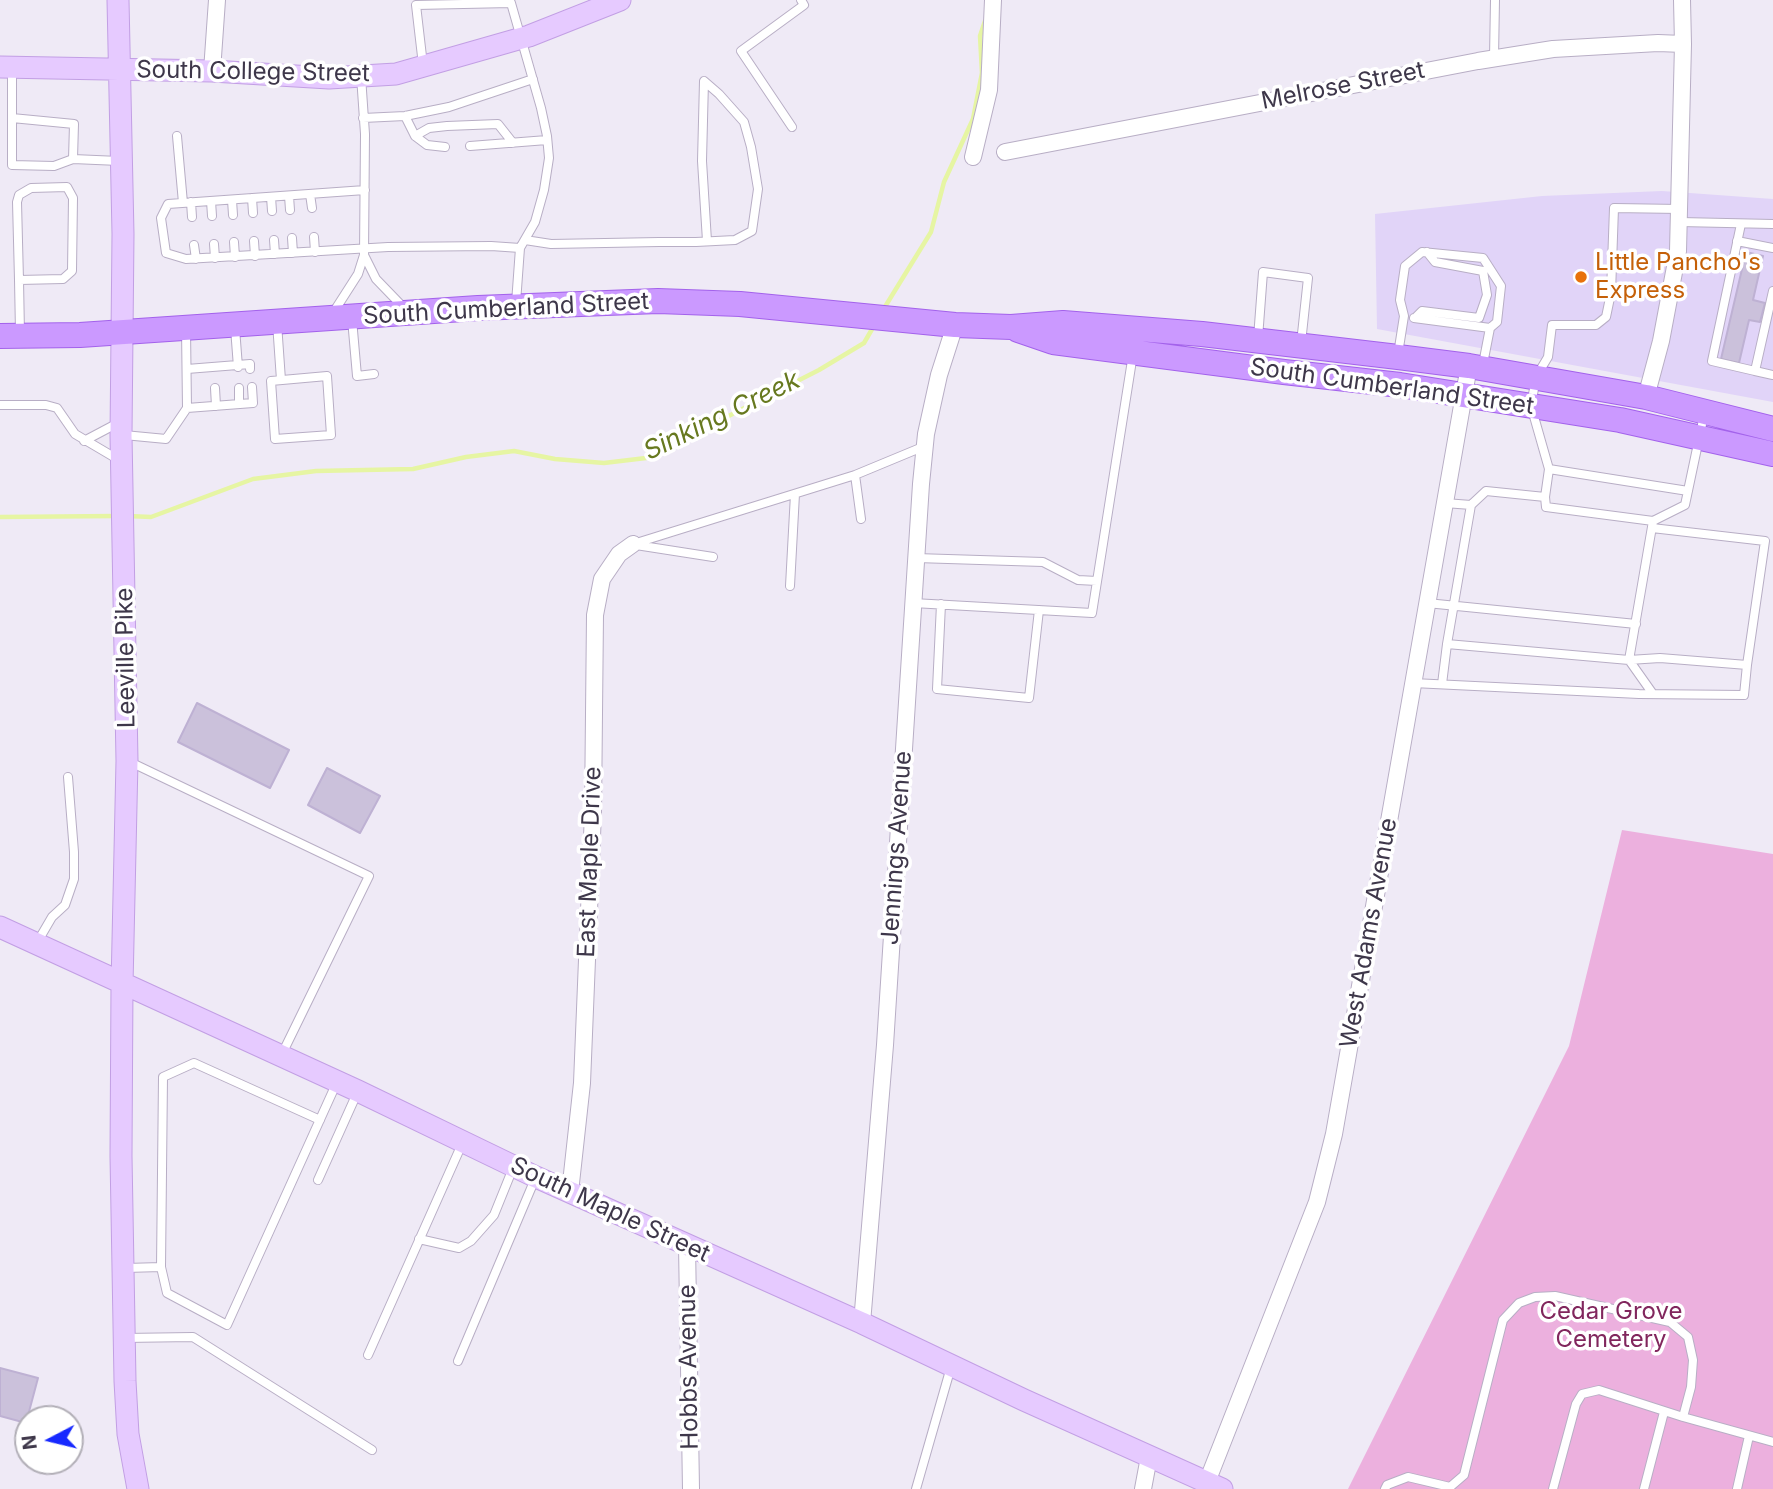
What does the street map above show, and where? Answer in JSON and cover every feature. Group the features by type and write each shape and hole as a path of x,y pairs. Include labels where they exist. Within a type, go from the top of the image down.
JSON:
{"main road":[{"name":"South Cumberland Street","path":"10,336 122,332 516,306 658,301 789,307 955,325 1011,327 1063,323 1257,341 1475,367 1646,397 1704,412 1770,436"},
{"name":"South Cumberland Street","path":"1011,327 1053,342 1464,395 1620,420 1698,437 1770,436"}],"street":[{"name":"Leeville Pike","path":"118,0 122,161 121,461 127,761 121,985 123,1268 128,1434 138,1489"},
{"path":"212,71 216,0"},
{"name":"South College Street","path":"6,67 212,71 329,78 396,74 520,39 620,0"},
{"path":"973,157 989,90 993,0"},
{"path":"1646,397 1673,283 1680,216 1682,0"},
{"name":"Melrose Street","path":"1005,152 1494,58 1553,49 1683,44"},
{"name":"Jennings Avenue","path":"862,1323 885,1045 925,446 939,375 955,325"},
{"name":"West Adams Avenue","path":"1214,1486 1317,1202 1338,1115 1464,395 1475,367"},
{"name":"East Maple Drive","path":"570,1192 582,1083 593,812 595,615 602,579 619,554 633,544"},
{"name":"South Maple Street","path":"0,927 121,985 358,1091 536,1177 862,1323 1214,1486"},
{"name":"Hobbs Avenue","path":"687,1245 691,1489"},
{"path":"1143,1489 1149,1457"}],"lane":[{"path":"792,127 741,51 804,5 802,0"},
{"path":"1494,58 1495,0"},
{"path":"423,67 415,3 513,1 520,39 541,108 549,159 535,222 522,244 516,306"},
{"path":"6,67 12,118 12,165 54,166 73,159 122,161"},
{"path":"361,76 365,190 363,251 358,274 341,317 357,376 374,374"},
{"path":"363,118 405,116 473,100 533,79"},
{"path":"365,190 168,204 161,218 166,253 186,260 522,244 551,244 707,241 735,240 752,231 758,189 751,147 744,122 704,81 702,160 707,241"},
{"path":"405,116 415,136 428,145 445,147"},
{"path":"12,118 74,124 73,159"},
{"path":"415,136 429,128 498,124 513,143"},
{"path":"177,136 187,203 192,217"},
{"path":"470,146 547,140"},
{"path":"10,336 19,279 19,195 31,188 67,187 73,198 72,271 62,278 19,279"},
{"path":"310,194 312,208"},
{"path":"289,195 290,210"},
{"path":"271,197 272,211"},
{"path":"251,198 253,213"},
{"path":"232,200 233,215"},
{"path":"211,201 212,216"},
{"path":"1413,683 1653,694 1744,695 1765,541 1546,507 1549,470 1531,406 1536,377 1548,357 1552,325 1596,325 1606,317 1611,293 1614,208 1741,224 1773,225"},
{"path":"1741,224 1712,361 1773,375"},
{"path":"314,237 315,252"},
{"path":"292,238 293,253"},
{"path":"274,240 275,254"},
{"path":"254,241 255,256"},
{"path":"1737,241 1773,248"},
{"path":"234,242 235,257"},
{"path":"214,244 215,258"},
{"path":"194,245 195,259"},
{"path":"363,251 376,279 408,313"},
{"path":"1398,357 1404,316 1400,300 1405,266 1422,252 1483,258 1501,286 1497,322 1490,328 1475,367"},
{"path":"1415,318 1422,311 1479,318 1487,295 1483,271 1435,262 1427,252"},
{"path":"1257,341 1263,272 1308,278 1300,346"},
{"path":"1755,371 1773,291"},
{"path":"1404,316 1490,328"},
{"path":"277,322 281,380"},
{"path":"234,325 238,367"},
{"path":"84,440 121,428 166,439 187,408 186,328"},
{"path":"913,603 1092,613 1133,352"},
{"path":"187,369 250,364 250,369"},
{"path":"327,376 331,435 275,439 271,380 281,380 327,376"},
{"path":"187,408 253,404 251,387"},
{"path":"215,388 216,406"},
{"path":"239,388 239,404"},
{"path":"0,405 46,405 57,408 75,435 121,461"},
{"path":"1653,694 1629,660 1653,525 1685,505 1704,412"},
{"path":"633,544 855,475 925,446"},
{"path":"1549,470 1688,491"},
{"path":"855,475 861,519"},
{"path":"1442,684 1471,505 1486,491 1545,497"},
{"path":"790,586 795,494"},
{"path":"1445,503 1471,505"},
{"path":"633,544 713,557"},
{"path":"916,558 1044,562 1078,580 1097,581"},
{"path":"1427,603 1636,624"},
{"path":"942,604 937,689 1030,698 1039,610"},
{"path":"1447,644 1629,660 1660,658 1747,664"},
{"path":"127,761 369,876 281,1056"},
{"path":"36,944 52,917 65,905 74,879 68,777"},
{"path":"320,1120 194,1063 163,1077 161,1267 167,1293 227,1325 320,1120 337,1082"},
{"path":"318,1180 358,1091"},
{"path":"368,1355 463,1142"},
{"path":"419,1239 459,1248 471,1241 494,1215 514,1166"},
{"path":"458,1361 536,1177"},
{"path":"123,1268 161,1267"},
{"path":"1385,1489 1387,1485 1408,1477 1450,1487 1464,1475 1503,1320 1519,1303 1535,1297 1555,1296 1610,1307 1670,1322 1679,1329 1688,1337 1693,1360 1691,1387 1683,1418"},
{"path":"124,1338 192,1337 372,1450"},
{"path":"916,1489 951,1366"},
{"path":"1553,1489 1576,1404 1582,1394 1599,1390 1683,1418 1773,1441"},
{"path":"1644,1489 1664,1412"},
{"path":"1737,1489 1749,1436"}],"shaded area":[{"path":"1662,191 1773,199 1773,402 1377,329 1375,214 1542,196"}],"green space":[{"name":"Cedar Grove Cemetery","path":"1622,830 1773,854 1773,1489 1348,1489 1569,1046"}],"building":[{"path":"1746,252 1763,256 1753,300 1765,303 1760,322 1749,320 1739,363 1721,359"},
{"path":"197,703 289,750 270,788 178,742"},
{"path":"327,768 380,796 360,833 308,805"},
{"path":"0,1368 38,1378 31,1405 14,1405 14,1420 0,1416"}],"waterway":[{"name":"Sinking Creek","path":"883,310 931,232 944,182 973,119 982,73 980,36 985,21"},
{"name":"Sinking Creek","path":"128,516 151,517 253,479 316,471 413,469 466,457 514,451 555,459 604,463 646,458 819,370 864,343 875,324"},
{"name":"Sinking Creek","path":"0,517 116,516"}],"place":[{"name":"Little Pancho's Express","path":"1581,277"}]}
